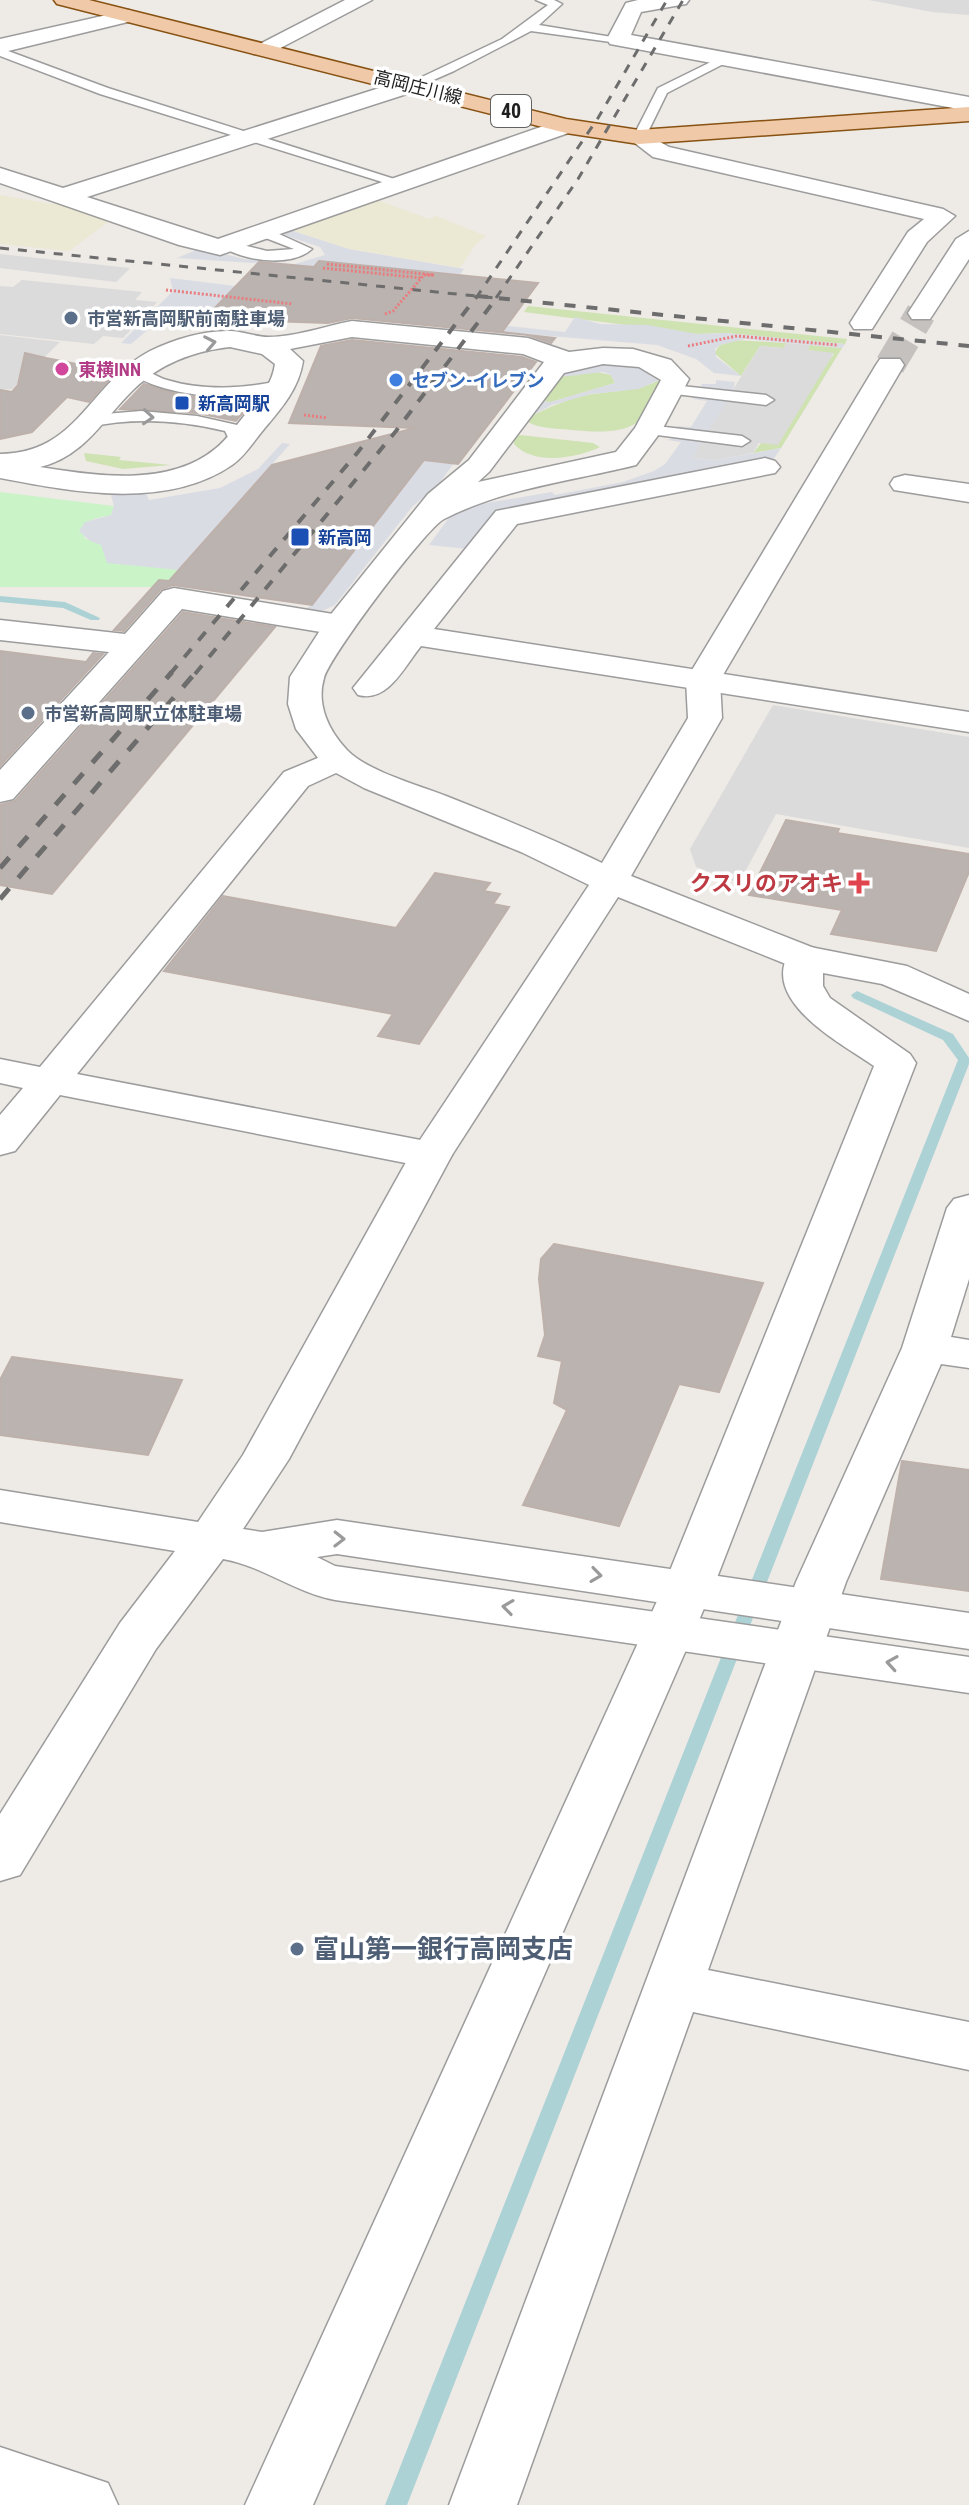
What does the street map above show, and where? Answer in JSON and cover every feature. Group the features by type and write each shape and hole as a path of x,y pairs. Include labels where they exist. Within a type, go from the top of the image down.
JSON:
{"main road":[{"name":"高岡庄川線","path":"64,0 566,126 639,137 969,114"}],"street":[{"path":"261,49 362,0"},
{"path":"679,0 635,4 618,39 969,104"},
{"path":"0,49 129,16"},
{"path":"67,195 411,85"},
{"path":"0,175 67,195 188,240 220,247 566,126"},
{"path":"639,137 661,152 943,216 917,237 863,323"},
{"path":"921,313 969,239"},
{"path":"0,466 48,457 65,447 138,371 176,352 214,341 235,339 269,345 352,329 528,346 566,361"},
{"path":"0,466 121,484 178,476 220,460 238,442 282,385 289,361 269,345"},
{"path":"429,514 487,489 605,466 626,459 643,438 672,390 675,379 670,371 641,359 603,356 566,361 544,376 488,454 469,477 439,500 339,625 307,677 305,704 313,729 337,760 376,781 534,844 610,881 805,958 893,974 969,1009"},
{"path":"0,1860 138,1636 210,1541 265,1459 431,1155 610,881 705,718 703,680 890,365"},
{"path":"488,454 533,464 573,464 622,454 643,438"},
{"path":"65,447 70,464 84,472 137,477 178,476"},
{"path":"370,688 507,517 765,467"},
{"path":"969,471 914,474 969,493"},
{"path":"0,791 174,598 339,625"},
{"path":"0,630 133,645"},
{"path":"412,635 969,722"},
{"path":"0,1142 296,779 337,760"},
{"path":"279,2505 692,1611 896,1063 815,1006 803,986 805,958"},
{"path":"0,1071 431,1155"},
{"path":"483,2505 672,1985 790,1625 947,1351 969,1208"},
{"path":"0,1506 262,1549 320,1580 335,1583 692,1611 790,1625 969,1631"},
{"path":"790,1625 969,1675"},
{"path":"672,1985 969,2046"},
{"path":"0,2477 84,2505"}],"lane":[{"path":"411,85 533,28 556,4 542,0"},
{"path":"533,28 618,39"},
{"path":"0,49 104,91 400,183"},
{"path":"639,137 662,91 727,59"},
{"path":"227,245 248,252 284,256 305,249 263,232"},
{"path":"138,371 147,381 191,387 263,391 282,385"},
{"path":"672,390 766,400"},
{"path":"88,422 111,415 210,422 231,428 238,442"},
{"path":"643,438 742,441"}],"path":[{"path":"385,314 393,311 422,278 434,275 323,266 422,278"},
{"path":"166,290 293,304"},
{"path":"285,297 293,304"},
{"path":"283,315 293,304"},
{"path":"674,350 726,336 844,346"},
{"path":"796,347 799,342"}],"shaded area":[{"path":"869,0 969,0 969,15 932,12"},
{"path":"0,195 52,204 62,201 111,220 69,251 0,244"},
{"path":"375,199 429,219 436,216 486,236 475,245 460,268 349,249 290,230"},
{"path":"290,230 349,249 464,269 453,283 320,261 314,267 177,258 201,248 244,259 295,264 325,255 320,247 284,235"},
{"path":"0,254 130,268 116,282 0,268"},
{"path":"170,278 277,291 352,317 192,314 157,322 131,344 121,343 173,291"},
{"name":"市営新高岡駅前南駐車場","path":"22,280 142,292 135,300 157,302 123,338 103,336 94,344 0,334 0,286 13,287"},
{"path":"575,317 600,324 648,325 697,334 725,333 845,344 842,348 745,339 715,349 716,357 741,376 714,373 696,359 657,345 503,332 507,326 565,332"},
{"name":"市営新高岡駅前南駐車場","path":"0,335 60,342 12,389 0,390"},
{"path":"786,343 810,345 808,350 834,353 778,445 759,443 753,453 717,460 691,458 760,346 784,348"},
{"path":"587,363 638,365 659,380 639,389 591,394 552,405 527,418 540,401 551,402 615,383 611,375 603,372 560,377"},
{"path":"716,380 735,382 733,391 692,458 717,460 781,448 773,460 498,513 467,549 429,545 451,515 463,507 552,492 555,495 623,482 654,471 665,464 681,442 667,440 676,437 677,426 691,427 707,401 693,399 703,388 701,384 716,384"},
{"path":"282,443 290,444 179,570 107,563 101,545 90,541 79,531 85,522 111,515 114,506 110,492 146,493 149,500 220,488 258,469"},
{"path":"424,460 454,463 438,485 412,507 335,605 318,613 301,612 312,605"},
{"path":"773,705 969,737 969,848 776,814 739,883 696,867 690,849"}],"green space":[{"path":"528,306 847,339 845,344 725,333 697,334 524,312"},
{"path":"735,340 786,343 784,348 760,346 741,376 714,353 720,345"},
{"path":"810,345 842,348 781,448 753,453 834,354 807,350"},
{"path":"592,371 611,375 615,383 551,402 540,401 560,377"},
{"path":"659,380 648,411 640,421 629,427 587,431 543,427 528,422 527,418 568,400 635,388"},
{"path":"520,435 593,443 600,447 568,457 544,458 522,451 514,444 514,438"},
{"path":"84,453 171,465 123,469 86,461"},
{"path":"0,492 114,506 111,515 93,519 84,538 179,570 169,581 153,587 0,587"}],"building":[{"path":"319,261 538,283 502,332 555,338 551,343 528,335 352,318 328,323 204,319 259,262 314,267"},
{"path":"352,340 522,357 536,362 458,464 424,460 312,605 173,585 161,589 124,631 114,630 159,580 169,581 272,465 415,428 289,423 321,346"},
{"path":"25,353 116,372 89,402 67,397 32,432 0,439 0,390 12,392 18,385"},
{"path":"144,384 183,396 253,401 236,421 197,413 120,409"},
{"path":"183,612 275,627 52,894 0,885 0,805 15,801"},
{"name":"市営新高岡駅立体駐車場","path":"0,651 86,662 93,653 103,654 0,766"},
{"name":"クスリのアオキ","path":"786,820 839,829 837,833 969,854 969,872 936,951 831,934 842,910 749,895"},
{"path":"435,873 490,883 484,891 500,894 493,904 509,907 419,1044 378,1036 393,1014 164,971 223,896 396,928"},
{"path":"554,1244 763,1283 719,1392 679,1384 619,1526 523,1505 567,1410 554,1403 562,1361 538,1356 545,1335 539,1279 541,1259"},
{"path":"12,1357 182,1380 148,1455 0,1435 0,1380"},
{"path":"902,1461 969,1470 969,1591 881,1579"}],"waterway":[{"path":"0,599 65,605 95,618"},
{"path":"396,2505 964,1060 948,1037 857,995"}],"tunnel":[{"path":"890,365 921,313"}],"railway":[{"path":"477,296 598,118 667,0"},
{"path":"496,298 578,179 683,0"},
{"path":"0,248 477,296"},
{"path":"170,674 358,452 477,296"},
{"path":"477,296 496,298"},
{"path":"477,296 496,298"},
{"path":"195,674 396,431 497,298"},
{"path":"497,298 969,346"},
{"path":"0,868 172,672"},
{"path":"0,899 196,672"}],"place":[{"name":"市営新高岡駅前南駐車場","path":"71,318"},
{"name":"東横INN","path":"62,369"},
{"name":"セブン-イレブン","path":"396,380"},
{"name":"新高岡駅","path":"182,403"},
{"name":"新高岡","path":"300,537"},
{"name":"市営新高岡駅立体駐車場","path":"28,713"},
{"name":"クスリのアオキ","path":"859,883"},
{"name":"富山第一銀行高岡支店","path":"297,1949"}]}
